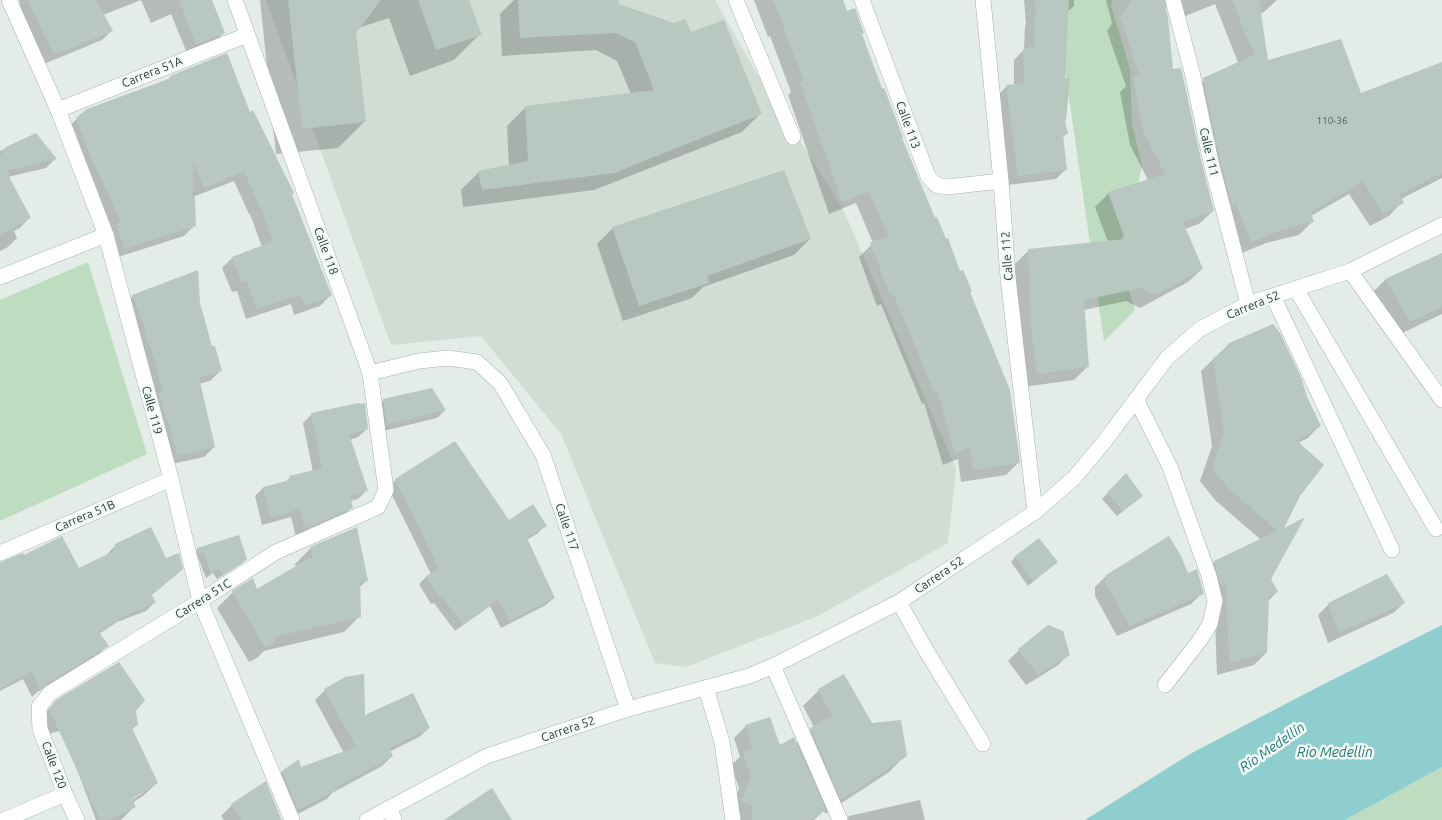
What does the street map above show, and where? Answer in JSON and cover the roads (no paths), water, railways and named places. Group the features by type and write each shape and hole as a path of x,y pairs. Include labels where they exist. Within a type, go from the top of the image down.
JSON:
{"street":[{"name":"Calle 119","path":"9,0 58,110 106,235 171,479 200,601 292,820"},
{"name":"Calle 118","path":"236,0 370,373 386,490 378,507"},
{"path":"736,0 793,137"},
{"name":"Calle 113","path":"862,0 928,176 936,185 947,187 1001,181"},
{"name":"Calle 112","path":"983,0 1001,181 1008,277 1035,512"},
{"name":"Calle 111","path":"1173,0 1192,72 1211,162 1248,304"},
{"name":"Carrera 51A","path":"58,110 247,35"},
{"name":"Carrera 52","path":"367,820 392,814 487,756 628,708 749,676 774,666 899,602 1035,512 1074,478 1104,442 1167,358 1200,328 1248,304 1350,271 1442,225"},
{"path":"0,277 106,235"},
{"path":"1350,271 1442,400"},
{"path":"1296,289 1436,529"},
{"path":"1273,296 1392,550"},
{"name":"Calle 117","path":"370,373 419,361 448,358 477,362 500,382 543,455 628,708"},
{"path":"1136,398 1170,467 1209,576 1215,601 1210,624 1165,685"},
{"name":"Carrera 51B","path":"0,553 171,479"},
{"name":"Carrera 51C","path":"39,708 50,693 276,552 378,507"},
{"path":"899,602 924,648 983,744"},
{"path":"774,666 840,820"},
{"path":"706,688 722,742 733,820"},
{"name":"Calle 120","path":"39,708 40,729 77,820"},
{"path":"4,820 65,794"}],"water":[{"name":"Rio Medellin","path":"1442,625 1442,767 1345,820 1085,820 1190,754"}],"water label":[{"name":"Río Medellín","path":"1272,747"}]}
